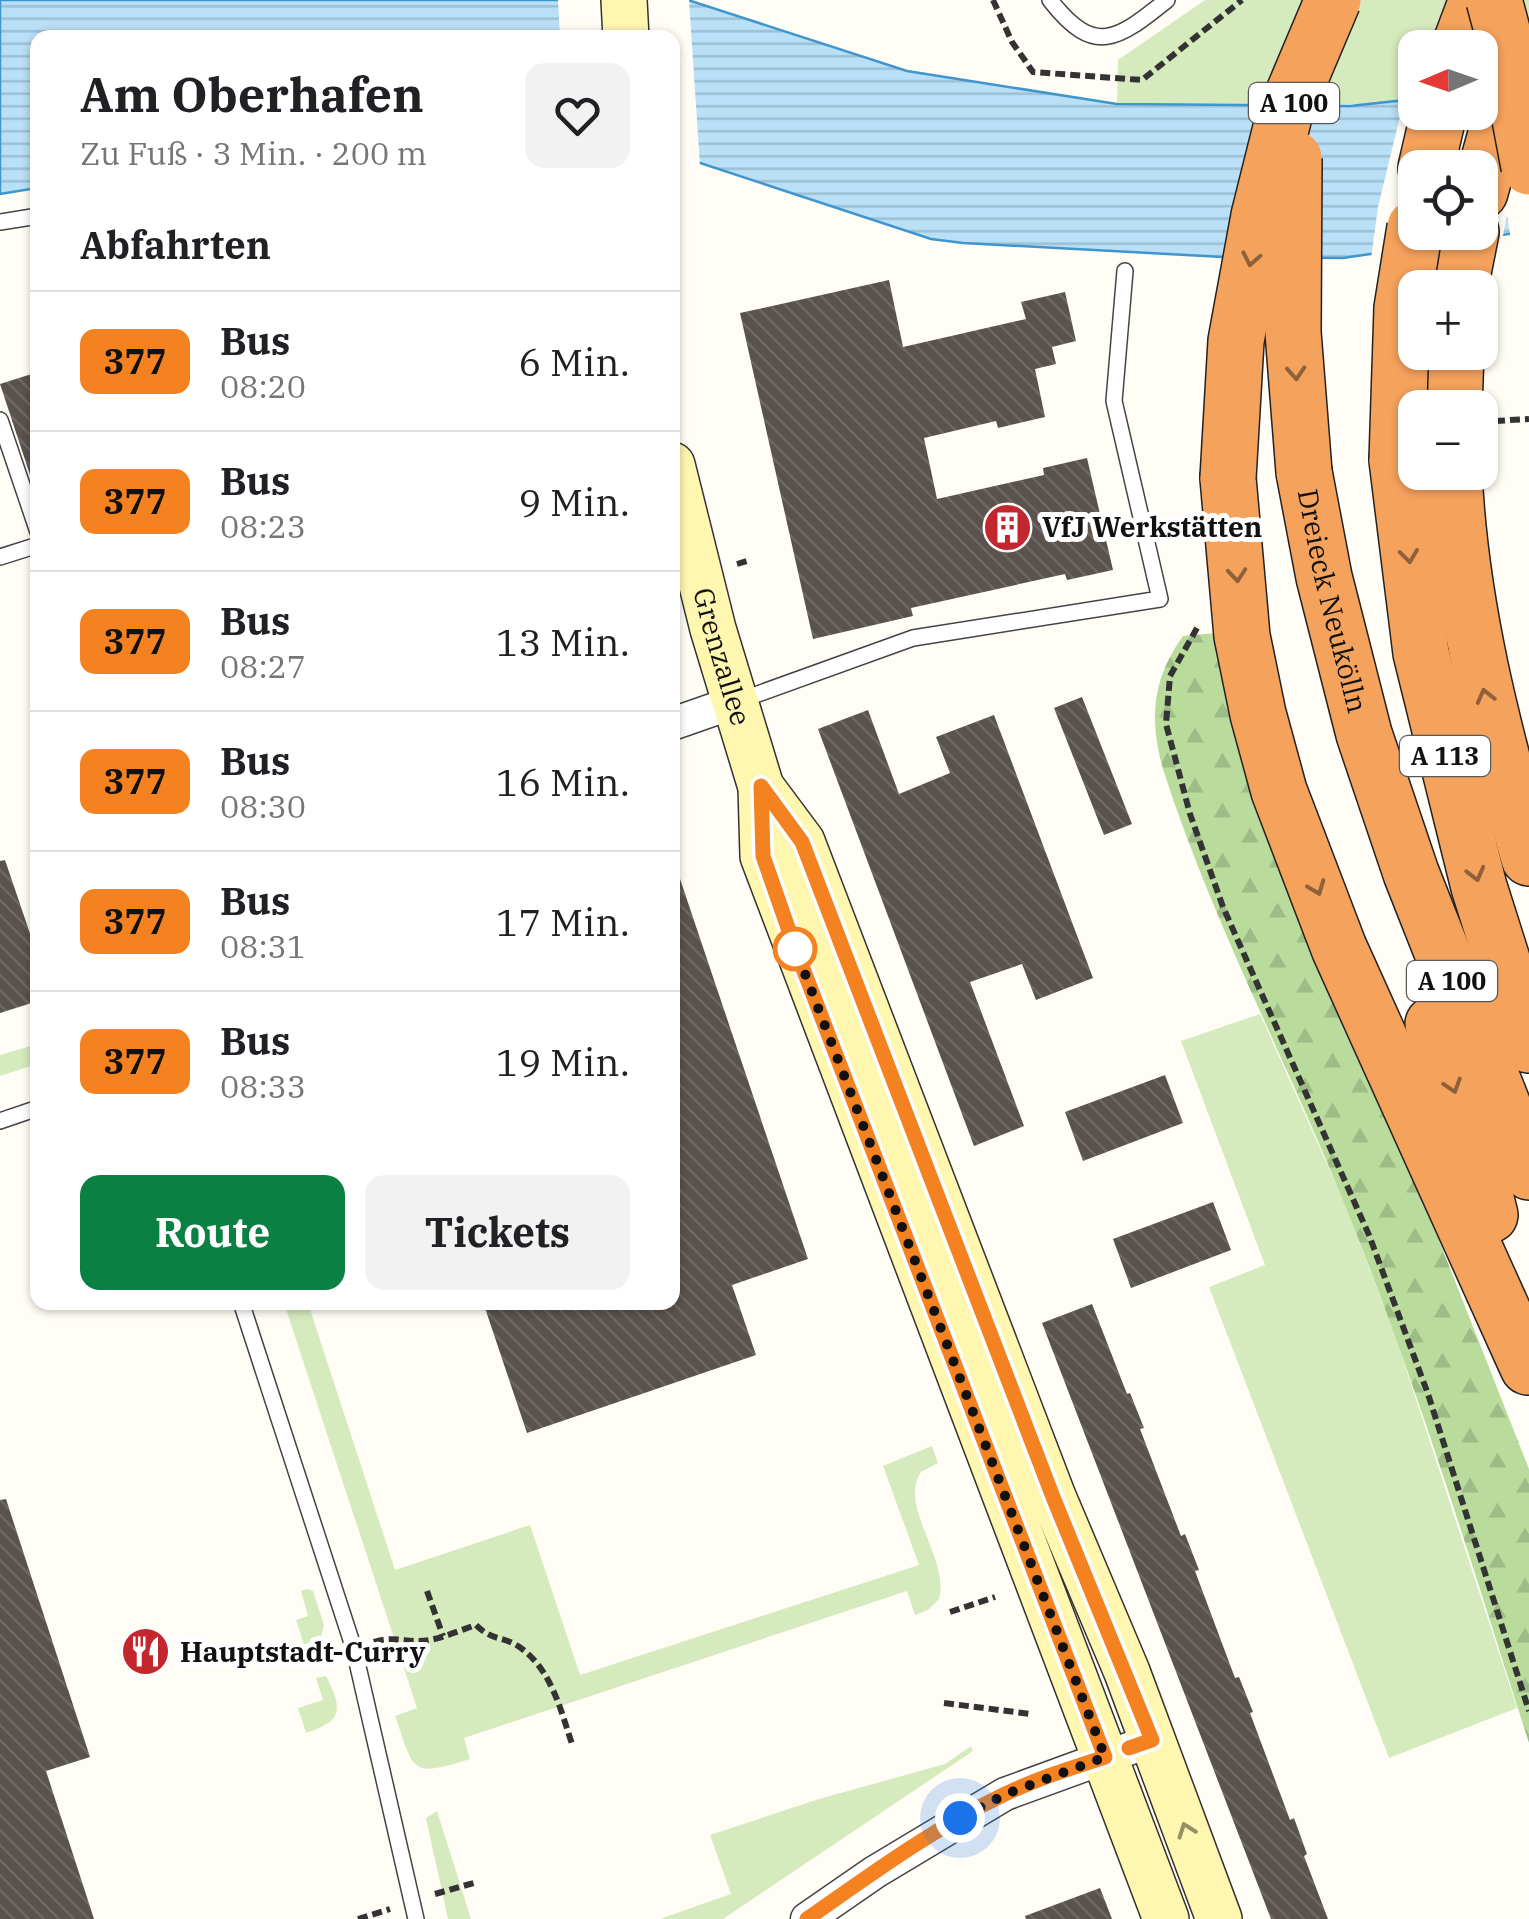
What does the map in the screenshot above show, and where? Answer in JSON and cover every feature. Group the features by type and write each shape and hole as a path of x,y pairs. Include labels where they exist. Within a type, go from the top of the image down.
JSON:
{"highway":[{"name":"Dreieck Neukölln","path":"1293,0 1293,332 1304,472 1324,577 1364,734 1411,874 1529,1172"},
{"path":"1332,0 1284,116 1259,216 1236,340 1228,478 1242,636 1258,714 1280,790 1340,948 1529,1368"},
{"path":"1466,30 1477,0"},
{"path":"1494,0 1529,167"},
{"path":"1491,150 1506,90 1529,26"},
{"name":"A 113","path":"1411,250 1402,308 1398,460 1425,670 1479,887 1529,1044"},
{"name":"A 113","path":"1455,490 1468,612 1484,692 1529,858"},
{"path":"1382,788 1402,929 1474,1155 1529,1368"}],"main road":[{"path":"624,0 626,30"},
{"name":"Grenzallee","path":"680,495 761,786 763,856 1166,1919"},
{"name":"Grenzallee","path":"761,786 802,842 1219,1919"}],"street":[{"path":"680,721 735,702"},
{"path":"807,1919 978,1808 1035,1782 1152,1740"}],"lane":[{"path":"1050,0 1065,20 1080,30 1114,37 1166,0"},
{"path":"0,222 30,217"},
{"path":"735,702 913,638 1160,598 1114,401 1125,271"},
{"path":"0,420 30,508"},
{"path":"0,557 30,548"},
{"path":"0,1121 30,1111"},
{"path":"245,1310 354,1649 416,1919"}],"path":[{"path":"992,0 1012,42 1033,72 1142,80 1242,0"},
{"path":"1498,421 1529,419"},
{"path":"737,564 750,560"},
{"path":"427,1591 443,1636"},
{"path":"950,1612 995,1597"},
{"path":"354,1649 388,1637 428,1640 476,1625 490,1639 510,1641 532,1656 553,1688 572,1744"},
{"path":"944,1703 1032,1714"}],"green space":[{"path":"1205,0 1529,0 1529,77 1498,83 1498,30 1398,30 1398,103 1392,104 1117,104 1118,60"},
{"path":"1217,633 1409,1164 1529,1469 1529,1743 1442,1472 1370,1270 1203,880 1163,769 1155,716 1165,668 1183,636"},
{"path":"1260,1014 1344,1202 1396,1338 1517,1708 1389,1758 1209,1287 1265,1265 1181,1041"},
{"path":"30,1046 30,1066 0,1076 0,1055"},
{"path":"286,1310 310,1310 395,1570 530,1525 580,1675 919,1565 883,1466 932,1446 938,1463 921,1472 916,1486 919,1517 940,1583 939,1599 928,1610 915,1615 907,1591 464,1738 470,1759 435,1768 417,1766 411,1759 395,1716 417,1708"},
{"path":"301,1591 313,1591 324,1625 321,1638 304,1645 296,1620 308,1616"},
{"path":"326,1676 336,1713 327,1724 306,1733 298,1708 323,1700 316,1678"},
{"path":"971,1746 973,1751 723,1919 660,1919 731,1894 710,1835 945,1764"},
{"path":"437,1811 471,1919 448,1919 426,1818"}],"water":[{"path":"0,0 688,0 907,71 1117,104 1350,106 1398,101 1398,130 1498,130 1498,83 1529,77 1529,231 1498,236 1498,150 1398,150 1398,250 1343,258 1223,257 931,239 680,156 680,30 30,30 30,189 0,194"}],"pier":[{"path":"558,0 689,0 700,166 680,161 680,30 560,30"},
{"path":"1529,72 1529,236 1511,240 1507,215 1502,241 1498,242 1498,150 1398,150 1398,250 1436,250 1371,259 1378,207 1398,125 1398,130 1498,130 1498,78"}],"building":[{"path":"889,280 903,347 1026,319 1021,302 1065,292 1076,341 1052,347 1056,364 1035,369 1045,417 998,428 996,421 924,438 937,499 1044,475 1043,468 1087,458 1113,570 1067,580 1065,574 911,608 913,616 813,639 740,313"},
{"path":"30,375 30,475 0,384"},
{"path":"1082,697 1132,824 1104,835 1054,708"},
{"path":"868,710 899,794 950,773 936,737 994,715 1093,978 1036,1000 1022,964 970,982 1024,1126 974,1146 818,729"},
{"path":"5,860 30,933 30,1004 0,1013 0,861"},
{"path":"680,879 808,1259 732,1285 756,1355 527,1433 486,1310 680,1310"},
{"path":"1165,1075 1183,1123 1083,1161 1065,1112"},
{"path":"1213,1202 1231,1250 1131,1288 1113,1239"},
{"path":"1092,1304 1144,1428 1140,1429 1181,1536 1185,1534 1199,1570 1195,1571 1235,1678 1239,1677 1253,1712 1250,1713 1290,1820 1294,1818 1328,1919 1271,1919 1042,1323"},
{"path":"6,1499 90,1757 46,1771 94,1919 0,1919 0,1500"},
{"path":"1100,1888 1112,1919 1026,1919 1025,1916"}],"bus line":[{"name":"377","path":"807,1919 978,1808 1105,1757 794,945 763,856 761,786 802,842 1053,1497 1127,1672 1152,1740 1129,1748"}],"place":[{"name":"VfJ Werkstätten","path":"1007,527"},
{"name":"Hauptstadt-Curry","path":"145,1652"}],"route":[{"path":"795,949 794,945 1105,1757 1006,1794 960,1818"}]}
